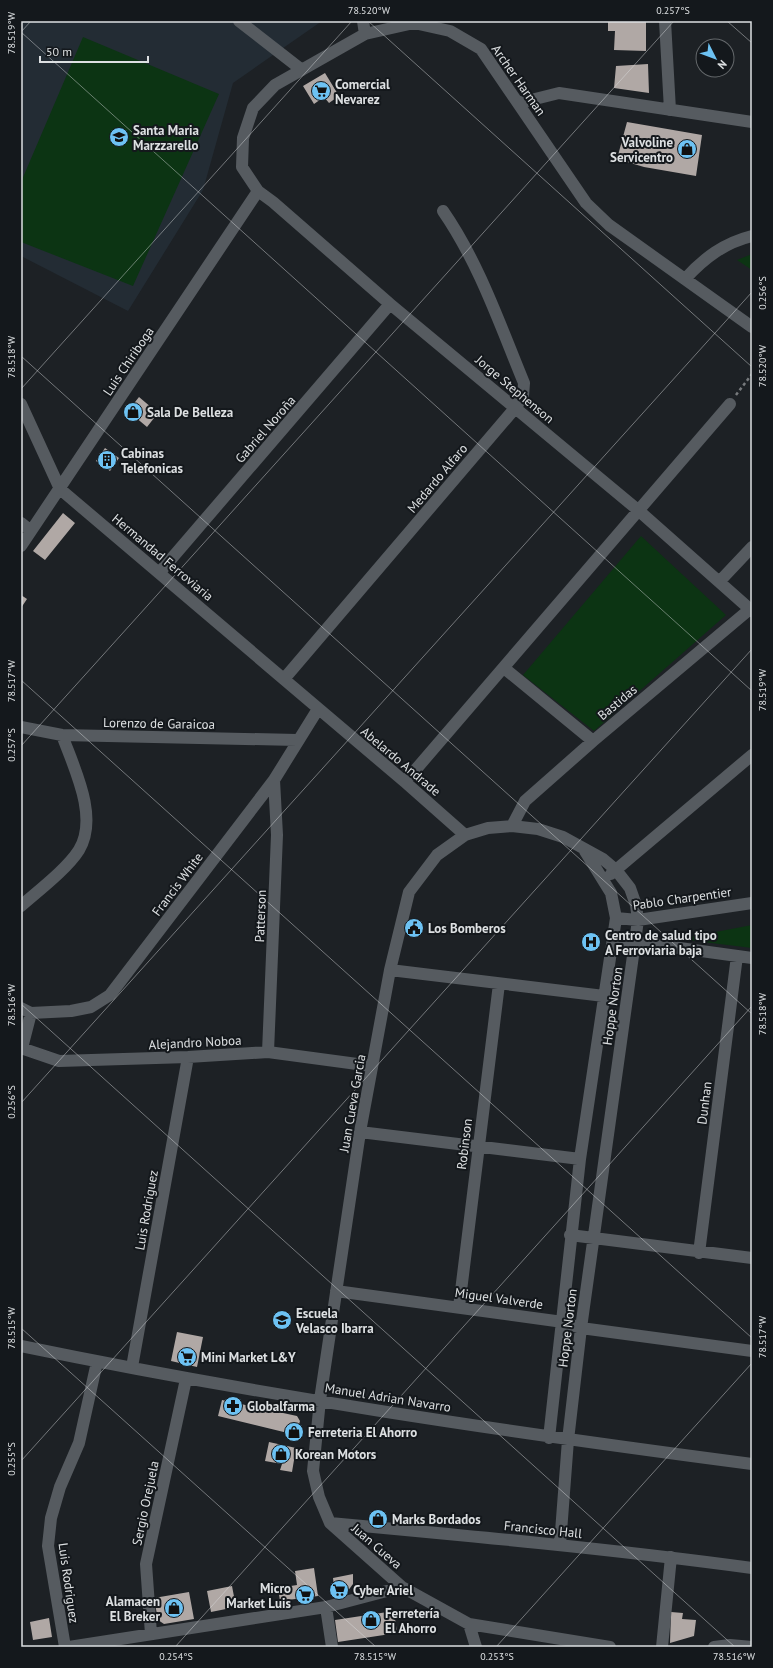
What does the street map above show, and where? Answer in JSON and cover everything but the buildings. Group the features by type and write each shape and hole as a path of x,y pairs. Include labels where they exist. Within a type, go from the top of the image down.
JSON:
{"street":[{"path":"239,21 302,70"},
{"path":"363,21 365,34"},
{"path":"665,21 670,110"},
{"name":"Archer Harman","path":"258,191 242,167 243,138 253,108 275,85 365,34 414,23 450,31 481,49 586,203 609,225 752,327"},
{"path":"519,103 559,93 752,122"},
{"name":"Jorge Stephenson","path":"258,191 273,202 390,304 516,407 638,510 751,610"},
{"name":"Luis Chiriboga","path":"21,546 258,191"},
{"name":"Medardo Alfaro","path":"284,680 516,407 522,396 524,383 477,271 457,232 443,211"},
{"path":"685,279 700,262 719,249 739,239 752,236"},
{"name":"Gabriel Noroña","path":"160,572 390,304"},
{"name":"Hermandad Ferroviaria","path":"21,404 60,489 160,572 318,709"},
{"path":"405,782 730,404"},
{"path":"21,523 31,531"},
{"path":"719,582 752,547"},
{"name":"Bastidas","path":"512,826 525,801 593,741 751,610"},
{"path":"504,668 593,741"},
{"name":"Abelardo Andrade","path":"318,709 465,835"},
{"name":"Francis White","path":"26,1010 71,1012 91,1007 110,995 274,780 297,740 318,709"},
{"name":"Lorenzo de Garaicoa","path":"21,727 62,735 297,740"},
{"path":"21,906 70,861 79,850 88,822 85,806 62,735"},
{"path":"604,880 752,755"},
{"name":"Patterson","path":"268,1052 277,835 274,780"},
{"name":"Juan Cueva Garcia","path":"330,1523 319,1497 313,1471 320,1400 360,1132 390,970 409,892 437,855 465,835 488,828 512,826 538,829 557,835 585,851"},
{"name":"Hoppe Norton","path":"560,1545 568,1440 592,1238 638,920 636,905 630,888 616,870 603,859 585,851"},
{"name":"Hoppe Norton","path":"549,1438 563,1322 570,1236 616,918 611,893 585,851"},
{"name":"Pablo Charpentier","path":"616,918 638,920 752,903"},
{"path":"614,939 752,958"},
{"name":"Dunhan","path":"699,1253 737,956"},
{"path":"390,970 604,996"},
{"name":"Robinson","path":"459,1307 477,1146 499,984"},
{"path":"22,1048 26,1010"},
{"name":"Alejandro Noboa","path":"22,1048 59,1061 188,1057 268,1052 372,1066"},
{"name":"Luis Rodriguez","path":"132,1367 188,1057"},
{"path":"360,1132 580,1159"},
{"path":"570,1236 699,1253 752,1258"},
{"name":"Miguel Valverde","path":"336,1290 563,1322 581,1328 752,1351"},
{"name":"Manuel Adrian Navarro","path":"21,1346 186,1379 549,1438 752,1464"},
{"name":"Luis Rodriguez","path":"65,1647 48,1546 51,1518 60,1487 79,1443 97,1362"},
{"name":"Sergio Orejuela","path":"151,1634 146,1564 186,1379"},
{"name":"Francisco Hall","path":"330,1523 560,1545 671,1557 752,1568"},
{"name":"Juan Cueva","path":"330,1523 402,1586 469,1624 610,1647"},
{"path":"662,1647 671,1557"},
{"path":"69,1647 326,1607 402,1586"},
{"path":"326,1607 332,1647"},
{"path":"469,1624 476,1647"},
{"path":"714,1647 730,1644 752,1646"}],"path":[{"path":"730,404 752,374"}],"shaded area":[{"name":"Santa Maria Marzzarello","path":"21,21 322,21 233,83 203,190 128,311 21,256"}],"green space":[{"path":"83,37 219,94 133,286 21,242 21,182"},
{"path":"752,254 752,270 737,260"},
{"path":"641,536 726,615 594,731 523,675"},
{"path":"752,925 752,948 679,939"}],"place":[{"name":"Comercial Nevarez","path":"321,91"},
{"name":"Santa Maria Marzzarello","path":"119,137"},
{"name":"Valvoline Servicentro","path":"687,149"},
{"name":"Sala De Belleza","path":"133,412"},
{"name":"Cabinas Telefonicas","path":"107,460"},
{"name":"Los Bomberos","path":"414,928"},
{"name":"Centro de salud tipo A Ferroviaria baja","path":"591,942"},
{"name":"Escuela Velasco Ibarra","path":"282,1320"},
{"name":"Mini Market L&Y","path":"187,1357"},
{"name":"Globalfarma","path":"233,1406"},
{"name":"Ferreteria El Ahorro","path":"294,1432"},
{"name":"Korean Motors","path":"281,1454"},
{"name":"Marks Bordados","path":"378,1519"},
{"name":"Cyber Ariel","path":"339,1590"},
{"name":"Micro Market Luis","path":"305,1595"},
{"name":"Alamacen El Breker","path":"174,1608"},
{"name":"Ferretería El Ahorro","path":"371,1620"}]}
